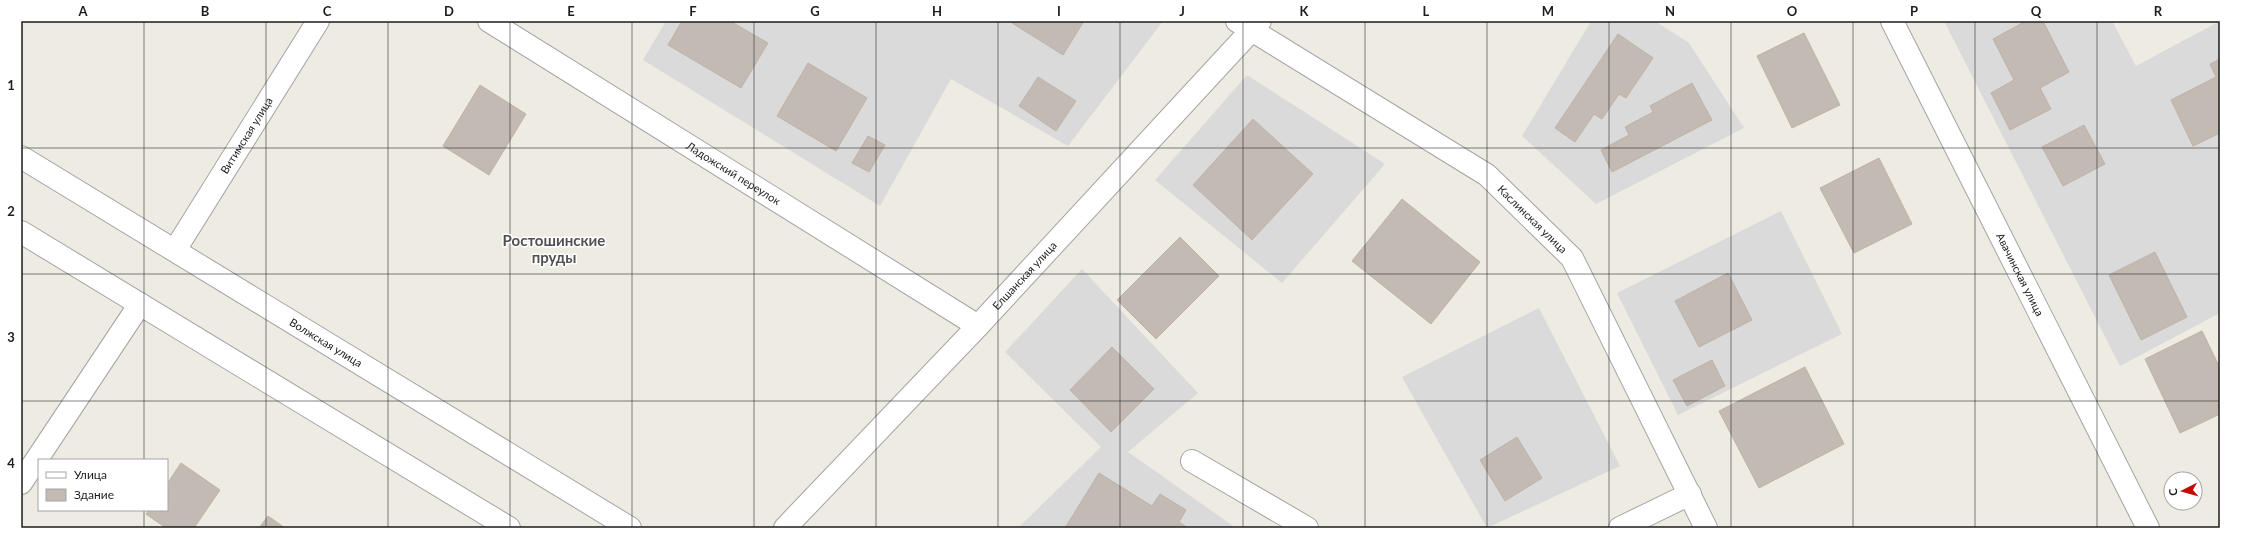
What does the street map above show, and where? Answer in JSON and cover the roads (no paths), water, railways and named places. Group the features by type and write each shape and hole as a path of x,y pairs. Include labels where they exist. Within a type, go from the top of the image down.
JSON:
{"street":[{"name":"Витимская улица","path":"176,250 318,21"},
{"name":"Ладожский переулок","path":"489,21 978,326"},
{"name":"Авачинская улица","path":"1892,21 2148,528"},
{"name":"Елшанская улица","path":"785,528 978,326 1250,24"},
{"name":"Каслинская улица","path":"1250,24 1486,175 1572,258 1706,528"},
{"name":"Волжская улица","path":"21,157 176,250 630,528"},
{"path":"21,232 509,528"},
{"path":"21,483 140,304"},
{"path":"1192,461 1307,528"},
{"path":"1620,528 1690,494"}],"district":[{"name":"Ростошинские пруды","path":"554,250"}]}
